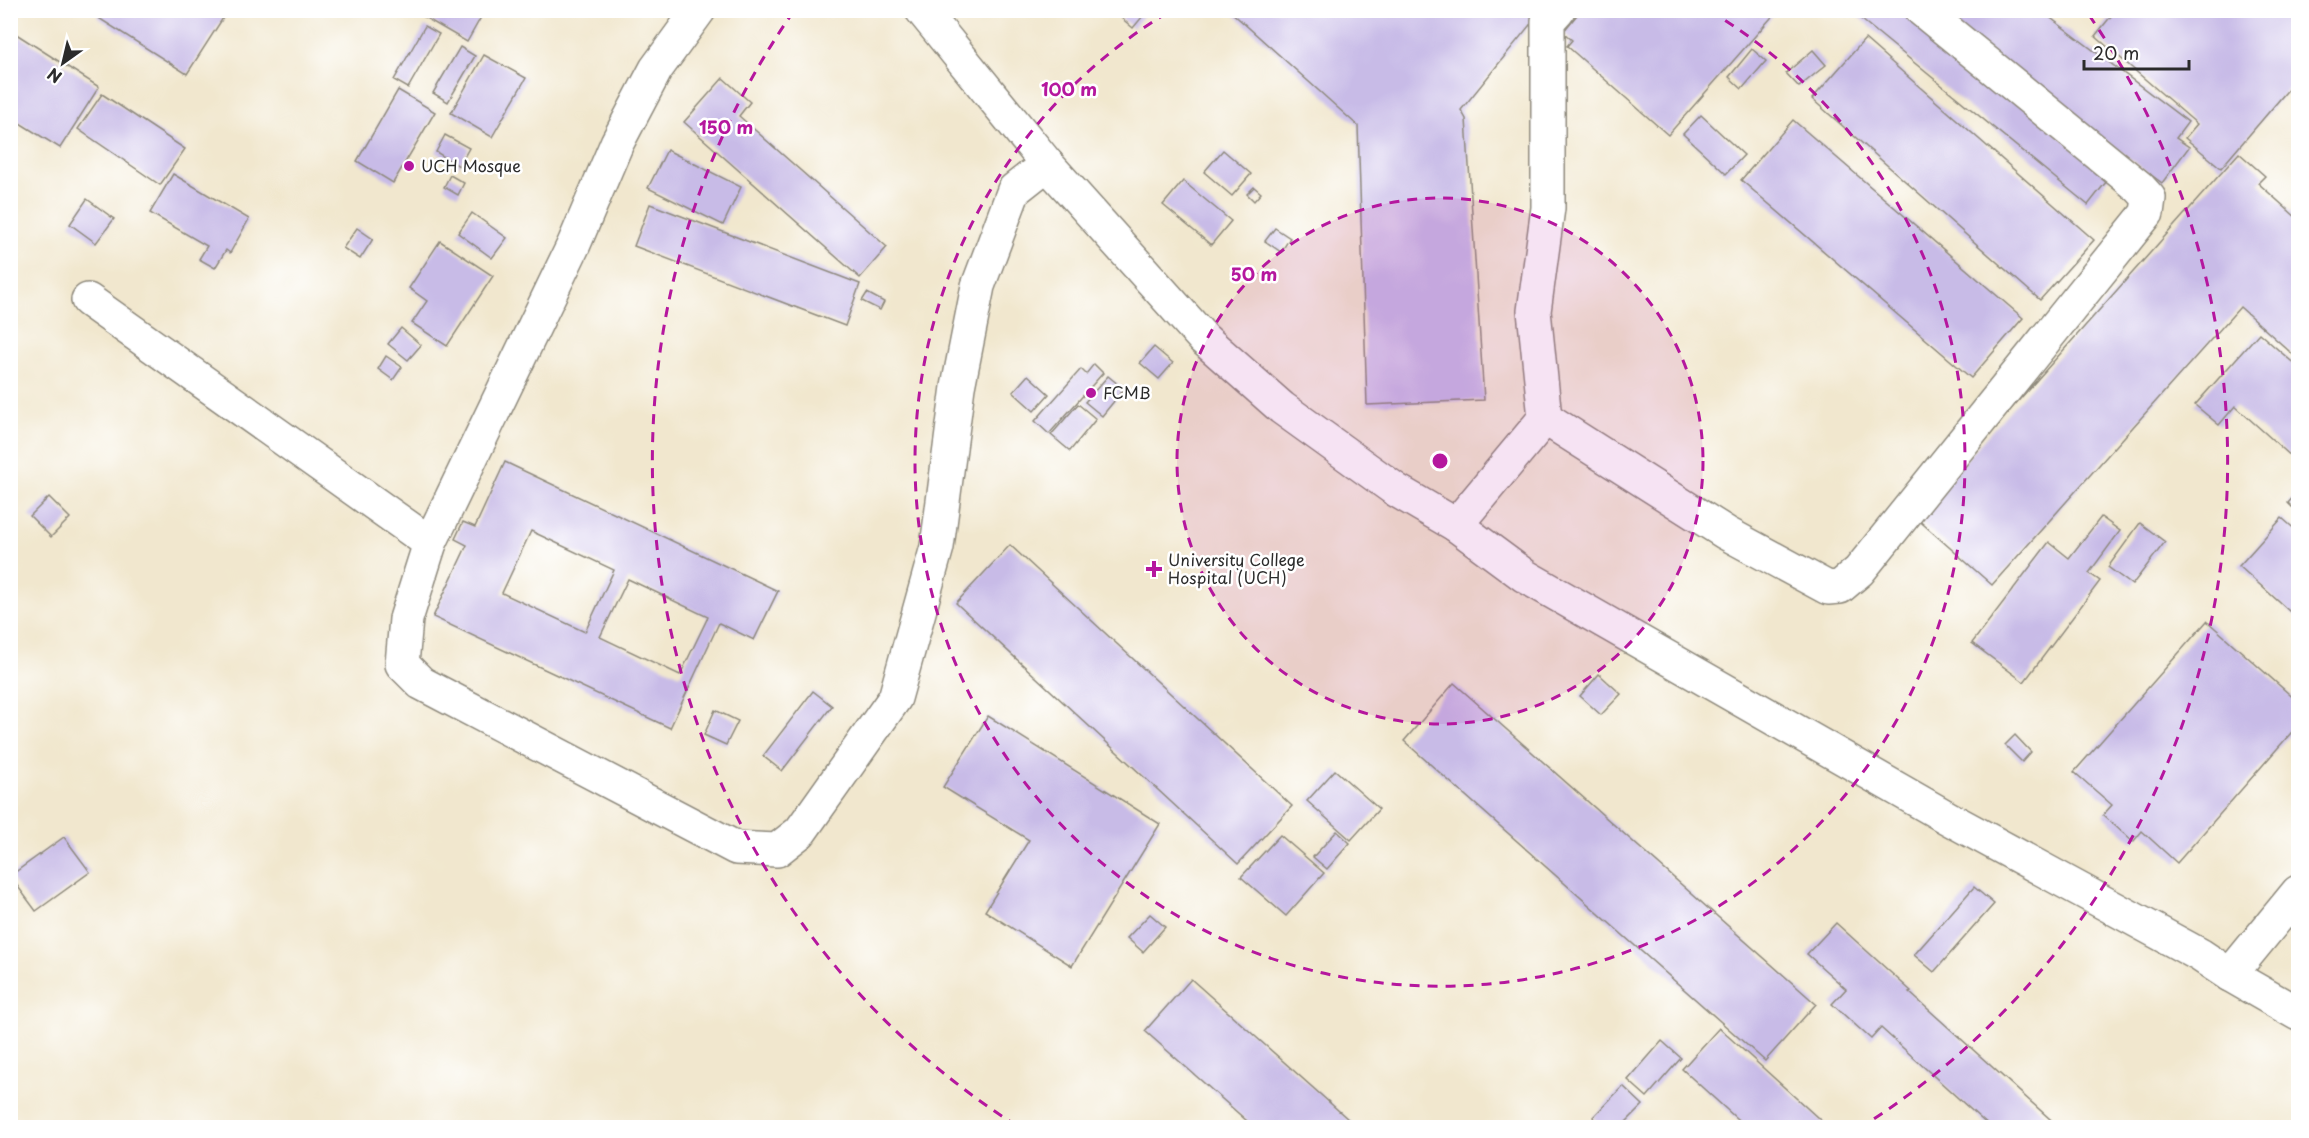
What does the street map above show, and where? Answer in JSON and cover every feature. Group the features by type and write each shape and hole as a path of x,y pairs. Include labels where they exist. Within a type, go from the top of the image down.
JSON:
{"street":[{"path":"699,10 656,69 617,143 574,244 430,543 406,619 402,664 421,683 736,848 777,850 800,832 895,698 937,547 958,387 978,286 1014,190 1047,164"},
{"path":"922,10 1047,164 1204,339 1273,400 1396,490 1456,525 1525,576 1948,818 2200,955 2229,975 2298,1014"},
{"path":"1456,525 1545,418 1534,311 1548,208 1548,21 1558,10"},
{"path":"1545,418 1726,533 1828,588 1840,587 1859,570 2147,213 2149,198 2139,187 1922,10"},
{"path":"88,300 430,543"},
{"path":"2229,975 2298,892"}],"building":[{"path":"101,10 211,10 223,18 187,74 97,17"},
{"path":"412,10 485,10 467,42"},
{"path":"1112,10 1148,10 1133,28"},
{"path":"1229,10 1396,10 1400,16 1404,10 1542,10 1461,110 1466,119 1484,400 1367,405 1358,126"},
{"path":"1581,10 1591,10 1594,13 1596,10 1778,10 1668,135 1567,46 1572,40 1563,32"},
{"path":"1860,10 1907,10 2110,177 2088,205 1856,15"},
{"path":"1933,10 2040,10 2188,122 2176,138 2189,147 2162,183"},
{"path":"2116,10 2298,10 2298,78 2221,168 2185,138 2197,124 2095,36"},
{"path":"425,26 439,34 408,88 394,80"},
{"path":"10,30 99,87 60,148 10,117"},
{"path":"1865,39 2094,240 2040,300 1812,99"},
{"path":"460,47 475,56 448,102 433,93"},
{"path":"1752,49 1766,61 1742,89 1729,77"},
{"path":"1813,50 1826,65 1799,87 1786,73"},
{"path":"484,55 526,78 492,137 451,113"},
{"path":"723,78 750,102 739,116 887,247 860,278 684,122"},
{"path":"398,90 435,112 393,183 357,161"},
{"path":"102,94 185,149 160,185 78,129"},
{"path":"1701,115 1744,155 1726,174 1683,134"},
{"path":"1793,120 2023,318 1971,378 1741,180"},
{"path":"445,135 469,148 459,166 436,152"},
{"path":"667,150 741,187 723,225 648,188"},
{"path":"1223,150 1251,174 1232,196 1204,172"},
{"path":"2239,153 2265,176 2258,183 2298,219 2298,359 2240,307 1992,585 1915,517"},
{"path":"173,174 249,219 230,253 226,250 215,268 199,259 207,246 150,213"},
{"path":"450,175 464,183 458,195 444,187"},
{"path":"1183,181 1231,221 1211,245 1163,205"},
{"path":"1254,187 1261,193 1254,201 1247,194"},
{"path":"87,199 114,219 96,243 70,224"},
{"path":"650,204 860,284 845,326 634,246"},
{"path":"472,213 507,238 492,258 458,233"},
{"path":"357,228 373,239 360,259 343,248"},
{"path":"1275,228 1290,238 1281,252 1265,241"},
{"path":"440,241 493,276 447,346 412,323 427,301 409,288"},
{"path":"867,293 884,302 880,310 862,301"},
{"path":"401,328 421,345 408,360 388,344"},
{"path":"2259,333 2298,367 2298,452 2293,458 2235,406 2219,425 2195,405"},
{"path":"1154,347 1173,363 1159,379 1140,363"},
{"path":"386,356 402,367 393,380 378,369"},
{"path":"1094,364 1103,373 1049,434 1035,421 1081,369 1086,374"},
{"path":"1028,375 1049,394 1034,411 1013,392"},
{"path":"1108,376 1124,389 1102,416 1085,402"},
{"path":"1078,404 1096,419 1070,451 1051,435"},
{"path":"505,462 778,591 754,640 719,623 670,728 433,617 467,545 455,539 463,522 475,527","holes":["531,531 614,570 585,632 502,593","628,579 708,617 680,675 600,637"]},
{"path":"2298,492 2298,513 2288,503"},
{"path":"49,497 70,518 51,537 30,516"},
{"path":"2101,517 2120,531 2089,573 2100,581 2024,682 1972,643 2049,542 2069,558"},
{"path":"2282,518 2298,532 2298,619 2239,566"},
{"path":"2140,523 2165,542 2132,585 2108,567"},
{"path":"1010,545 1292,806 1238,864 956,603"},
{"path":"2207,621 2298,702 2298,725 2177,863 2142,831 2133,842 2103,815 2112,805 2074,772"},
{"path":"1599,674 1621,694 1601,715 1580,696"},
{"path":"1454,683 1816,1004 1765,1061 1404,741"},
{"path":"813,691 832,706 782,771 763,756"},
{"path":"715,710 738,721 726,745 704,735"},
{"path":"988,716 1160,824 1072,966 985,911 1029,840 943,787"},
{"path":"2015,735 2031,752 2022,762 2005,745"},
{"path":"1335,770 1379,809 1351,840 1307,801"},
{"path":"1337,831 1350,843 1327,869 1313,857"},
{"path":"1280,835 1324,873 1286,916 1241,877"},
{"path":"64,837 90,872 36,911 10,876"},
{"path":"1974,887 1994,904 1934,972 1914,955"},
{"path":"1150,914 1165,927 1143,952 1127,938"},
{"path":"1836,923 2060,1128 1991,1128 1881,1028 1871,1039 1832,1004 1846,989 1807,954"},
{"path":"1191,979 1358,1128 1255,1128 1145,1031"},
{"path":"1719,1028 1829,1128 1747,1128 1682,1069"},
{"path":"1662,1041 1681,1058 1647,1097 1628,1080"},
{"path":"1623,1086 1643,1105 1620,1128 1603,1128 1593,1117"}],"place":[{"name":"UCH Mosque","path":"409,166"},
{"name":"FCMB","path":"1091,393"},
{"name":"University College Hospital (UCH)","path":"1154,569"}]}
